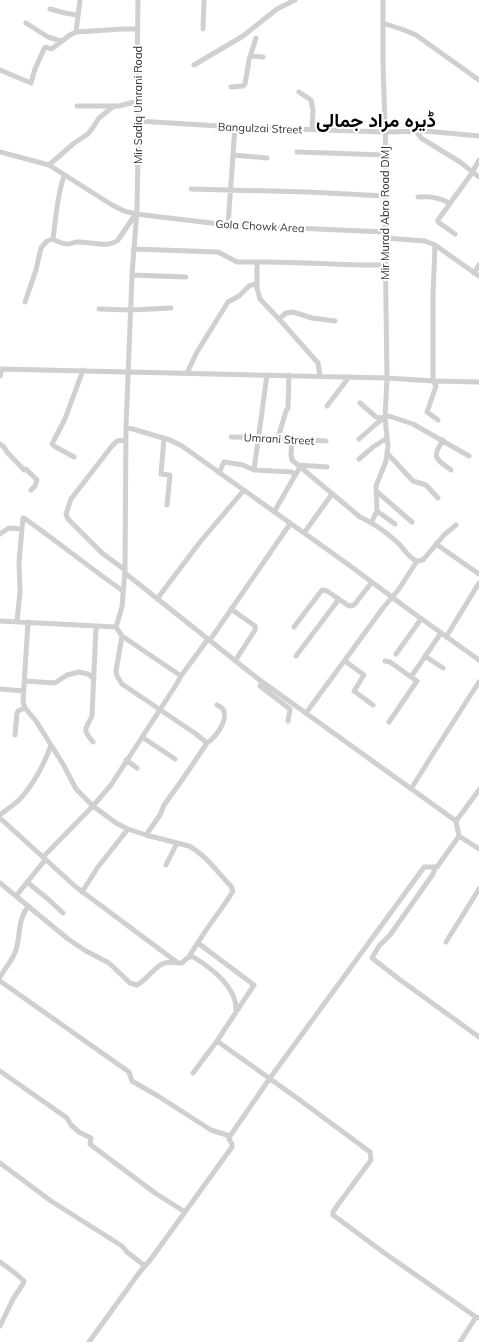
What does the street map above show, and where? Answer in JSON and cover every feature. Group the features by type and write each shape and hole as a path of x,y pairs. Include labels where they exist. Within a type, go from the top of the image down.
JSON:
{"street":[{"path":"76,32 80,0"},
{"name":"Mir Sadiq Umrani Road","path":"116,627 122,607 125,572 126,427 138,149 138,0"},
{"path":"203,29 204,0"},
{"path":"194,65 243,36 277,9 295,0"},
{"name":"Mir Murad Abro Road DMJ","path":"376,491 379,478 384,470 387,453 385,418 386,155 384,132 383,0"},
{"path":"50,9 77,15"},
{"path":"26,23 48,37 61,42"},
{"path":"383,23 416,35 479,80"},
{"path":"0,70 31,84 35,69 44,49 46,47 51,49 70,34 76,32 138,29"},
{"path":"231,87 244,86 256,38"},
{"path":"251,56 263,57"},
{"path":"299,92 311,100 313,111 312,129"},
{"path":"77,106 114,106 126,105 138,101"},
{"path":"0,152 49,165 73,144 88,134 99,118 114,106"},
{"name":"Bangulzai Street","path":"138,121 235,127 417,132 479,136"},
{"path":"228,225 235,127"},
{"path":"417,132 421,138 460,162 479,177"},
{"path":"297,152 386,155"},
{"path":"233,155 268,158"},
{"path":"455,234 437,221 472,173 479,160"},
{"name":"Gola Chowk Area","path":"49,165 64,176 124,211 228,225 385,232"},
{"path":"53,239 59,195 64,176"},
{"path":"192,188 385,196"},
{"path":"418,197 435,197 442,199 449,204"},
{"path":"53,239 56,242 70,244 76,242 103,244 114,243 118,240 136,212"},
{"path":"385,238 425,241 435,245 479,276"},
{"path":"25,302 36,270 41,248 47,241 53,239"},
{"path":"435,245 432,296 433,381 436,386 427,412 438,420"},
{"path":"133,249 218,252 236,262 288,261 385,265"},
{"path":"257,262 257,292 260,299 318,363 320,376"},
{"path":"474,273 479,265"},
{"path":"132,275 186,277"},
{"path":"187,373 197,352 228,302 239,296 249,286 257,283"},
{"path":"99,309 130,310 171,308"},
{"path":"279,319 286,313 293,312 312,318 335,321"},
{"path":"0,376 1,369 289,375 433,381 479,381"},
{"path":"74,457 52,444 65,419 83,370"},
{"path":"254,470 267,375"},
{"path":"278,438 288,408 289,375"},
{"path":"327,406 349,377"},
{"path":"360,403 376,417 385,418"},
{"path":"359,439 376,424 389,416 413,424 469,456"},
{"path":"126,427 164,438 182,446 479,660"},
{"name":"Umrani Street","path":"231,437 326,441"},
{"path":"164,438 161,474 170,475 168,505"},
{"path":"360,459 373,447 387,438"},
{"path":"292,439 292,460 360,517 398,542 413,560 423,560 444,535 456,525"},
{"path":"126,440 117,441 112,446 71,499 66,514 68,519 102,553 235,661 306,714 456,821 459,836 440,863 434,868 433,874 399,920 390,935 379,946 372,958 479,1037"},
{"path":"443,440 436,452 436,456 442,464 451,470"},
{"path":"0,444 36,480 35,486 31,490"},
{"path":"387,453 413,481 426,485 438,498"},
{"path":"219,473 224,462 243,465 254,470 292,472 295,476"},
{"path":"299,466 327,466"},
{"path":"274,512 295,476 299,466"},
{"path":"157,599 200,542 244,490"},
{"path":"371,523 377,511 376,491"},
{"path":"376,491 412,522"},
{"path":"304,534 332,494"},
{"path":"377,511 395,524"},
{"path":"17,621 20,592 19,562 22,519 24,518 123,592"},
{"path":"16,896 44,859 111,785 181,676 231,609 290,524"},
{"path":"0,534 9,528 22,529"},
{"path":"436,544 479,574"},
{"path":"306,714 399,588 417,561"},
{"path":"294,627 322,590 327,591 349,606 354,605 372,582"},
{"path":"411,677 425,656 444,635 479,585"},
{"path":"296,656 339,599"},
{"path":"231,609 255,626 255,630 235,661"},
{"path":"396,654 421,618"},
{"path":"0,621 116,627 122,636 181,676"},
{"path":"0,883 68,939 86,951 109,963 130,983 137,985 145,981 158,966 165,962 171,961 182,963 189,957 206,929 227,902 232,891 231,886 206,857 189,846 146,835 116,823 93,806 76,789 63,764 36,721 25,708 23,701 28,622"},
{"path":"93,742 85,730 92,716 96,626"},
{"path":"122,636 117,663 117,676 122,684 207,743"},
{"path":"425,656 443,668"},
{"path":"345,661 364,675 354,691 373,705"},
{"path":"385,661 390,662 417,681 389,722"},
{"path":"25,681 55,683 67,675 79,672 88,674 94,679"},
{"path":"262,682 260,686 290,709 288,721"},
{"path":"411,789 479,682"},
{"path":"0,689 24,691"},
{"path":"146,835 160,815 164,805 207,743 219,730 225,712 217,705"},
{"path":"15,735 17,713 25,708"},
{"path":"142,737 175,759"},
{"path":"51,745 36,776 20,799 0,817 44,859 82,892 178,963"},
{"path":"126,760 136,768"},
{"path":"456,821 463,819 479,792"},
{"path":"82,892 98,867 128,829"},
{"path":"459,836 479,848"},
{"path":"166,865 177,843"},
{"path":"230,1140 270,1078 422,870 426,867 434,868"},
{"path":"27,882 63,913"},
{"path":"446,942 479,889"},
{"path":"0,977 15,953 19,924 23,913 28,906"},
{"path":"193,1073 217,1041 254,985 198,943"},
{"path":"189,957 192,956 216,973 226,984 237,1005 236,1012"},
{"path":"0,981 74,1035 129,1072 132,1082 230,1140 232,1147 90,1342"},
{"path":"217,1041 370,1152 371,1160 337,1206 333,1212 333,1216 478,1318 460,1342"},
{"path":"0,1071 67,1118 71,1125 79,1132 91,1138 90,1144 94,1148 155,1193 185,1212"},
{"path":"0,1163 51,1201 122,1246 127,1252 145,1266"},
{"path":"0,1262 24,1281 13,1299 0,1326"}],"district":[{"name":"ڈیرہ مراد جمالی","path":"376,120"}]}
